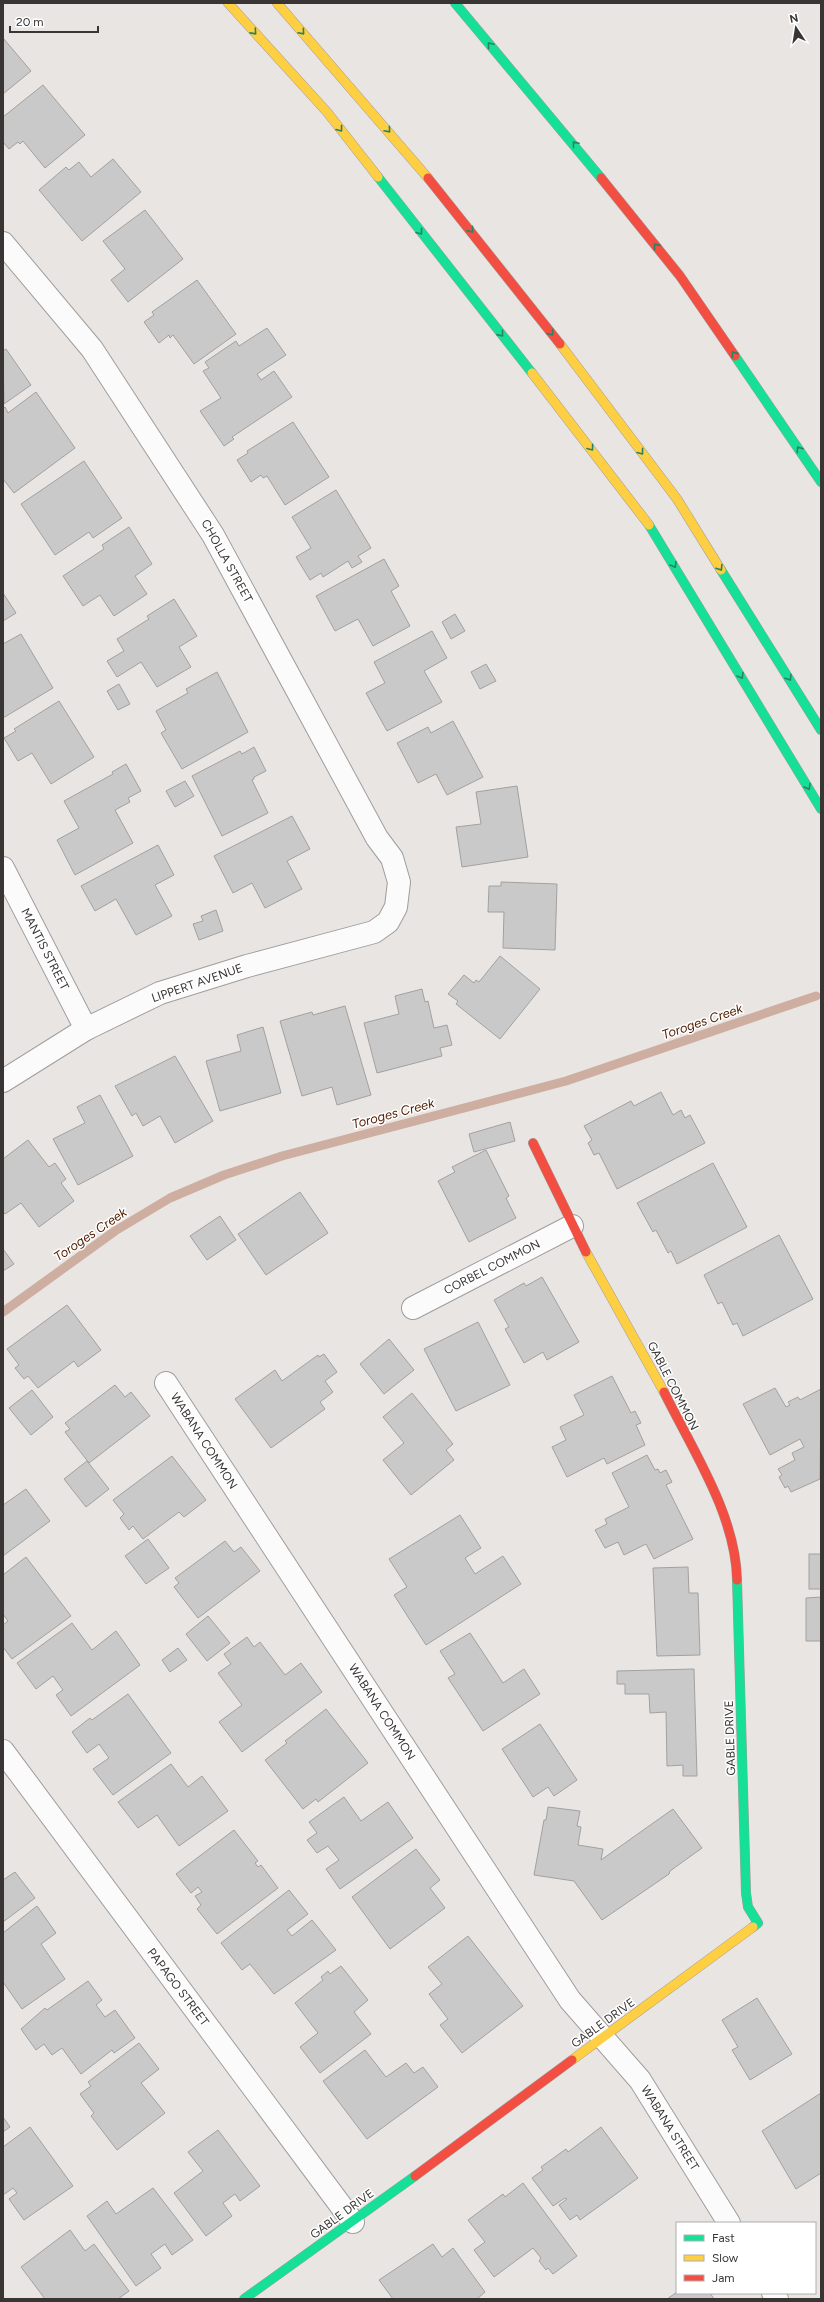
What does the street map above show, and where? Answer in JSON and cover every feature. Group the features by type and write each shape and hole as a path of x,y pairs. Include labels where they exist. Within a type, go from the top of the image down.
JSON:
{"main road":[{"path":"228,3 327,112 568,417 654,531 821,809"},
{"path":"277,3 414,160 530,304 677,499 821,730"},
{"path":"455,3 574,144 680,276 757,386 821,482"},
{"name":"GABLE COMMON","path":"533,1143 560,1195 572,1226 654,1372 723,1511 735,1549 739,1657"},
{"name":"GABLE DRIVE","path":"244,2299 353,2222 758,1923 748,1907 746,1886 739,1657"}],"street":[{"name":"CHOLLA STREET","path":"3,243 92,349 213,535 377,838 392,858 399,882 396,907"},
{"name":"MANTIS STREET","path":"3,868 86,1029"},
{"name":"LIPPERT AVENUE","path":"3,1081 86,1029 160,994 247,966 374,932 388,922 396,907"},
{"name":"CORBEL COMMON","path":"413,1308 572,1226"},
{"name":"WABANA COMMON","path":"166,1383 570,2000 602,2039"},
{"name":"PAPAGO STREET","path":"3,1751 353,2222"},
{"name":"WABANA STREET","path":"602,2039 640,2080 728,2222"}],"building":[{"path":"3,38 31,71 3,94"},
{"path":"43,85 85,135 45,168 23,141 20,144 18,142 9,149 3,142 3,117"},
{"path":"113,159 141,192 82,241 39,190 66,167 69,170 79,162 91,177"},
{"path":"145,210 183,259 128,302 111,280 125,269 103,241"},
{"path":"197,280 236,334 194,364 173,335 170,338 169,335 159,343 144,322 154,315 152,312"},
{"path":"267,328 286,355 257,374 261,380 274,371 292,397 232,437 234,439 224,446 200,411 221,398 203,371 209,368 205,362 236,341 239,346"},
{"path":"6,349 31,385 4,404 3,351"},
{"path":"36,392 75,448 14,493 3,479 3,409 5,407 8,413"},
{"path":"293,422 329,477 285,505 267,476 263,478 261,475 251,482 237,460 248,453 247,451"},
{"path":"84,461 122,518 93,538 89,532 55,555 21,504"},
{"path":"336,490 371,548 358,556 362,562 352,568 348,561 323,577 321,573 310,580 296,557 311,548 292,517"},
{"path":"129,527 152,564 135,576 147,594 114,616 100,595 83,606 63,576 104,549 102,545"},
{"path":"384,559 399,586 391,591 410,626 373,646 358,619 335,631 316,596"},
{"path":"3,593 16,613 3,621"},
{"path":"174,599 197,636 179,647 191,667 157,687 141,662 117,677 107,661 124,651 117,639 149,619 147,616"},
{"path":"455,614 465,631 451,639 442,622"},
{"path":"432,631 447,658 424,671 442,702 387,731 366,693 385,683 374,662"},
{"path":"21,634 53,688 3,718 3,644"},
{"path":"486,664 496,681 480,689 471,672"},
{"path":"217,672 248,732 182,769 161,733 166,730 156,711 188,693 186,689"},
{"path":"119,684 130,704 118,710 107,691"},
{"path":"59,701 94,757 51,784 32,753 18,761 4,738 16,731 14,729"},
{"path":"453,721 483,777 447,795 436,774 418,783 397,743 428,727 431,733"},
{"path":"254,747 266,771 254,777 252,780 268,813 222,836 192,776 240,751 242,754"},
{"path":"126,764 141,791 128,798 130,802 115,810 133,843 75,875 57,840 79,828 64,801 113,774 112,772"},
{"path":"185,781 194,796 175,807 166,791"},
{"path":"517,786 528,857 462,867 456,827 481,824 476,792"},
{"path":"292,816 310,849 287,861 302,889 265,908 252,883 233,893 214,856"},
{"path":"158,845 174,875 155,885 172,916 136,935 116,899 95,911 81,886"},
{"path":"501,882 557,884 555,950 503,948 504,912 488,912 489,886 501,886"},
{"path":"216,910 223,931 199,940 193,924 203,921 201,916"},
{"path":"500,956 540,989 500,1039 456,1004 458,1001 448,994 464,975 474,983 476,980 479,982"},
{"path":"422,989 425,1002 428,1001 434,1028 447,1025 452,1045 440,1048 442,1056 377,1073 364,1023 399,1014 395,996"},
{"path":"345,1006 371,1095 337,1105 332,1087 302,1096 280,1021 312,1012 313,1015"},
{"path":"263,1027 281,1093 220,1111 206,1061 241,1051 237,1035"},
{"path":"175,1056 213,1121 175,1143 160,1116 143,1126 136,1113 132,1116 115,1086"},
{"path":"661,1092 673,1115 681,1110 685,1118 690,1115 705,1143 617,1189 599,1153 594,1155 588,1143 592,1140 584,1126 631,1101 634,1106"},
{"path":"100,1095 133,1156 78,1185 53,1139 85,1123 77,1107"},
{"path":"510,1122 515,1141 474,1152 469,1134"},
{"path":"28,1140 49,1167 55,1163 66,1179 61,1183 74,1201 39,1227 21,1203 5,1214 3,1211 3,1159"},
{"path":"486,1150 509,1196 506,1198 516,1218 469,1242 438,1181 455,1172 452,1167"},
{"path":"713,1163 747,1227 677,1264 671,1251 668,1253 656,1230 653,1232 637,1203"},
{"path":"300,1192 328,1233 266,1275 238,1234"},
{"path":"220,1216 236,1240 207,1260 190,1236"},
{"path":"779,1235 813,1299 743,1336 737,1323 733,1325 722,1302 718,1304 704,1275"},
{"path":"3,1249 14,1264 3,1271"},
{"path":"542,1277 579,1342 547,1360 543,1352 524,1363 505,1329 509,1327 494,1300 524,1283 526,1286"},
{"path":"67,1305 101,1350 78,1367 74,1361 38,1388 28,1376 24,1379 15,1368 19,1365 7,1349"},
{"path":"478,1322 510,1385 456,1411 424,1349"},
{"path":"389,1339 414,1370 384,1394 360,1364"},
{"path":"324,1354 337,1372 325,1381 333,1392 320,1402 325,1409 271,1448 235,1399 275,1370 282,1381 318,1355 319,1357"},
{"path":"612,1376 631,1413 635,1411 641,1423 636,1425 645,1445 607,1464 604,1458 567,1477 552,1447 566,1440 560,1427 584,1415 574,1395"},
{"path":"115,1385 125,1397 131,1392 150,1416 89,1463 65,1432 70,1429 65,1423"},
{"path":"775,1388 786,1407 790,1405 788,1402 798,1397 800,1400 821,1389 820,1479 791,1492 788,1486 785,1488 779,1477 782,1475 778,1469 795,1460 792,1453 804,1447 800,1439 770,1455 743,1404"},
{"path":"32,1390 53,1417 31,1435 9,1408"},
{"path":"412,1393 453,1444 446,1450 454,1460 411,1495 383,1460 404,1443 383,1417"},
{"path":"647,1455 655,1470 658,1469 660,1473 666,1470 672,1482 666,1485 693,1539 654,1559 646,1544 624,1555 618,1542 605,1548 595,1530 607,1524 605,1519 629,1507 612,1473"},
{"path":"172,1456 206,1500 184,1517 179,1512 143,1539 133,1526 129,1530 120,1518 124,1514 113,1500"},
{"path":"87,1461 109,1489 86,1507 64,1479"},
{"path":"26,1489 50,1521 3,1556 3,1505"},
{"path":"460,1515 481,1548 465,1558 475,1574 503,1556 521,1584 426,1645 394,1595 407,1587 389,1559"},
{"path":"148,1539 169,1568 146,1584 125,1556"},
{"path":"225,1541 234,1552 241,1547 260,1571 198,1618 174,1587 179,1583 175,1578"},
{"path":"809,1554 821,1554 821,1589 809,1589"},
{"path":"26,1557 71,1616 12,1659 3,1647 3,1625 8,1621 3,1614 3,1575"},
{"path":"688,1567 689,1593 698,1593 700,1655 657,1656 653,1568"},
{"path":"821,1597 821,1641 806,1641 806,1598"},
{"path":"208,1616 230,1643 207,1661 186,1634"},
{"path":"72,1623 92,1650 116,1631 140,1665 71,1716 56,1695 63,1690 53,1676 36,1689 17,1663"},
{"path":"470,1633 503,1683 524,1669 540,1694 483,1731 448,1678 455,1674 440,1651"},
{"path":"247,1637 254,1647 260,1642 285,1675 301,1663 322,1692 242,1752 219,1722 242,1705 218,1673 231,1664 224,1654"},
{"path":"178,1648 187,1660 170,1672 162,1660"},
{"path":"694,1669 697,1776 683,1776 683,1765 667,1766 666,1712 650,1713 649,1694 625,1694 625,1684 617,1684 617,1671"},
{"path":"128,1694 171,1753 113,1795 93,1769 109,1758 99,1744 87,1753 72,1732 90,1718 92,1720"},
{"path":"326,1709 368,1763 318,1802 316,1799 303,1809 265,1760 287,1743 285,1741"},
{"path":"540,1724 577,1780 554,1796 548,1787 533,1797 502,1749"},
{"path":"171,1764 188,1787 202,1776 228,1811 179,1846 157,1815 138,1828 118,1802"},
{"path":"344,1797 361,1821 388,1802 413,1838 340,1889 326,1869 339,1860 328,1846 317,1853 307,1840 317,1833 309,1822"},
{"path":"548,1807 580,1811 577,1826 581,1827 578,1845 603,1849 601,1860 673,1809 702,1848 670,1871 669,1874 602,1920 574,1881 534,1875 544,1820 546,1820"},
{"path":"234,1830 258,1861 255,1863 258,1867 261,1865 278,1888 217,1934 197,1909 201,1905 195,1896 202,1892 198,1887 191,1893 176,1874"},
{"path":"416,1849 440,1880 430,1888 445,1908 390,1949 352,1897"},
{"path":"15,1872 35,1898 3,1922 3,1880"},
{"path":"289,1890 308,1914 287,1930 292,1936 312,1920 336,1950 274,1994 250,1964 242,1970 221,1943"},
{"path":"37,1906 56,1933 41,1944 65,1979 22,2009 3,1982 3,1933"},
{"path":"468,1936 523,2006 462,2053 440,2025 448,2019 429,1994 442,1984 428,1967"},
{"path":"341,1966 368,2000 354,2012 371,2034 320,2073 300,2047 318,2033 295,2003 323,1980 321,1977 328,1971 330,1974"},
{"path":"88,1981 102,2000 96,2005 105,2017 115,2010 135,2038 114,2053 112,2050 81,2074 62,2048 52,2055 44,2044 36,2050 21,2029 45,2008 47,2010"},
{"path":"757,1998 792,2054 750,2080 732,2050 738,2047 722,2020"},
{"path":"139,2043 159,2069 141,2083 165,2113 117,2150 91,2116 94,2113 80,2094 91,2086 88,2082"},
{"path":"365,2050 386,2077 406,2063 414,2073 423,2067 438,2087 367,2139 323,2081"},
{"path":"821,2093 821,2173 796,2189 762,2131"},
{"path":"3,2117 10,2127 3,2132"},
{"path":"30,2127 73,2186 24,2220 9,2199 17,2193 13,2188 3,2195 3,2147"},
{"path":"601,2127 638,2178 580,2220 577,2215 570,2220 559,2205 567,2199 565,2198 553,2206 532,2178 543,2170 541,2167 566,2149 568,2152"},
{"path":"218,2130 260,2186 240,2201 235,2194 223,2203 232,2216 206,2236 174,2193 203,2171 188,2152"},
{"path":"523,2183 577,2256 553,2274 548,2268 546,2270 539,2261 541,2258 533,2248 494,2277 474,2250 485,2242 468,2220 503,2194 505,2197"},
{"path":"153,2188 193,2240 172,2255 165,2244 151,2254 161,2268 136,2286 87,2216 107,2201 116,2214"},
{"path":"70,2230 85,2251 94,2244 129,2291 118,2299 45,2299 21,2267"},
{"path":"433,2244 442,2257 453,2248 485,2292 477,2299 393,2299 379,2280"},
{"path":"676,2293 676,2294 711,2294 714,2299 667,2299"}],"waterway":[{"name":"Toroges Creek","path":"3,1312 115,1231 170,1198 224,1175 282,1156 566,1081 816,996"}],"traffic: fast":[{"path":"455,3 601,178"},
{"path":"378,177 532,373"},
{"path":"735,356 821,482"},
{"path":"649,525 821,809"},
{"path":"721,570 821,730"},
{"path":"737,1580 746,1893 748,1907 758,1923 753,1927"},
{"path":"244,2299 415,2176"}],"traffic: slow":[{"path":"228,3 327,112 378,177"},
{"path":"277,3 428,178"},
{"path":"560,344 677,499 721,570"},
{"path":"532,373 649,525"},
{"path":"586,1252 664,1392"},
{"path":"572,2060 753,1927"}],"traffic: jam":[{"path":"428,178 560,344"},
{"path":"601,178 680,276 735,356"},
{"path":"533,1143 586,1252"},
{"path":"664,1392 711,1483 721,1507 735,1556 737,1580"},
{"path":"415,2176 572,2060"}]}
